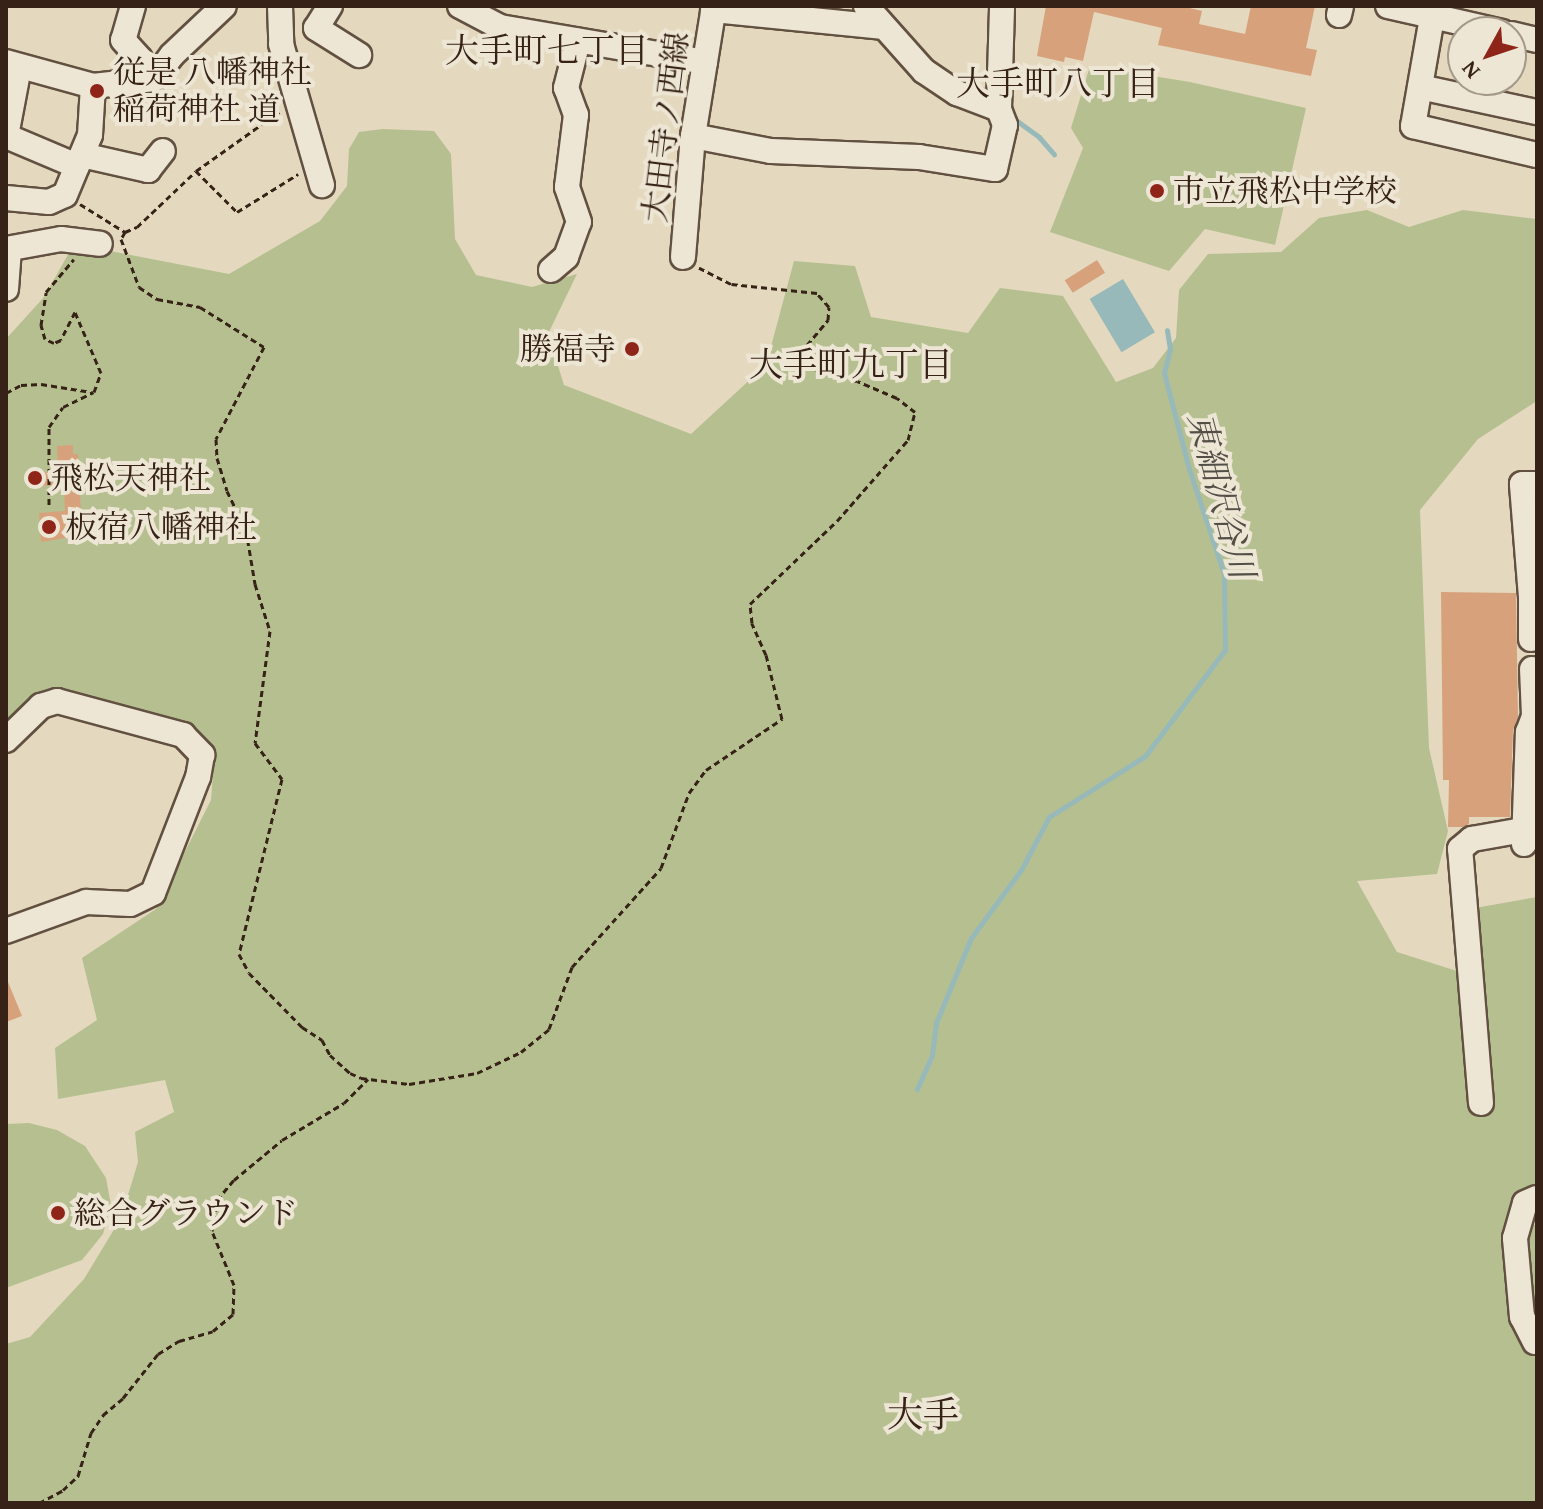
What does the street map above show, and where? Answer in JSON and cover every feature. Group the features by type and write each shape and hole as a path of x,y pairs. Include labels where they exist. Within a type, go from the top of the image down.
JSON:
{"street":[{"path":"133,6 123,40 140,59 138,79"},
{"path":"163,151 148,170 79,161 6,136 12,65 93,86 154,79 172,55 224,6"},
{"path":"280,6 281,44 319,174"},
{"path":"330,6 316,28 359,55"},
{"path":"460,6 578,41 705,62"},
{"path":"866,6 924,71 957,93 999,102"},
{"path":"693,136 771,151 919,157 995,169 1005,125 999,102 1002,6"},
{"path":"1388,6 1433,11 1413,126 1537,155"},
{"path":"713,8 882,27"},
{"name":"大田寺ノ西線","path":"683,257 693,136 713,8"},
{"path":"551,270 566,257 579,222 567,187 576,115 566,88 578,41"},
{"path":"6,198 49,202 65,195 90,135 93,86"},
{"path":"1420,87 1537,112"},
{"path":"6,289 7,249 61,239 110,242"},
{"path":"1531,639 1534,597 1522,484 1537,484"},
{"path":"1481,1103 1460,849 1472,839 1524,837 1528,732 1535,716 1532,669"},
{"path":"6,740 41,706 57,701 183,735 202,755 198,777 153,893 130,904 86,902 6,931"},
{"path":"1535,1342 1522,1317 1515,1238 1525,1203 1537,1198"}],"path":[{"path":"49,505 49,427 63,407 94,392 101,373 78,315 71,314 61,340 54,343 45,339 41,325 46,292 77,255 137,227 196,171 298,98"},
{"path":"196,171 237,212 319,174"},
{"path":"65,195 125,232"},
{"path":"110,242 139,287 157,299 200,307 264,347 216,439 217,458 227,491 246,530 255,584 270,631 255,743 282,779 239,954 249,973 302,1027 322,1040 330,1055 350,1073 368,1079 409,1084 477,1073 521,1052 549,1029 572,967 661,868 689,793 706,770 782,719 766,655 752,623 750,604 837,521 908,440 915,412 897,398 815,369 805,357 807,345 828,320 829,307 817,293 731,284 683,257"},
{"path":"6,393 21,385 41,384 94,392"},
{"path":"39,1503 63,1490 78,1476 97,1424 158,1354 179,1341 213,1331 233,1314 234,1285 212,1231 217,1200 234,1180 282,1140 344,1103 368,1079"}],"green space":[{"path":"1090,66 1190,82 1306,108 1275,245 1205,229 1169,271 1050,232 1083,148 1071,128"},
{"path":"383,129 434,131 451,154 455,239 476,275 532,287 577,274 548,334 564,385 691,434 766,365 794,261 855,266 871,317 968,333 1000,288 1063,296 1116,382 1153,368 1176,338 1179,290 1208,254 1281,252 1319,218 1367,210 1409,227 1463,210 1537,219 1537,401 1478,439 1420,510 1429,748 1448,831 1437,874 1357,881 1397,952 1479,978 1475,908 1537,897 1537,1192 1517,1194 1514,1206 1516,1224 1537,1225 1537,1503 6,1503 6,1344 30,1337 84,1279 121,1218 138,1162 135,1132 174,1112 165,1080 58,1099 55,1048 97,1020 82,958 156,909 211,800 214,762 195,729 51,694 6,724 6,339 44,297 74,244 229,274 320,221 347,186 349,149 359,132"},
{"name":"総合グラウンド","path":"29,1123 57,1130 85,1146 106,1178 111,1205 103,1234 82,1260 6,1288 6,1124"}],"water":[{"path":"1123,279 1155,332 1122,352 1090,299"}],"building":[{"path":"1046,6 1181,6 1202,11 1199,24 1245,34 1251,6 1315,6 1306,48 1317,50 1311,76 1158,45 1162,28 1094,12 1083,61 1065,57 1064,62 1037,56"},
{"path":"1097,260 1105,273 1073,293 1065,280"},
{"path":"73,445 73,454 78,454 81,516 77,516 78,536 41,542 39,513 65,511 64,485 32,486 32,473 58,472 57,446"},
{"path":"1441,592 1516,593 1518,717 1513,731 1510,817 1469,817 1469,824 1464,827 1448,827 1449,780 1443,780"},
{"path":"6,977 22,1016 6,1022"}],"waterway":[{"name":"東細沢谷川","path":"1013,118 1039,137 1054,154"},
{"name":"東細沢谷川","path":"917,1089 932,1055 936,1023 971,938 1021,870 1049,817 1145,756 1225,650 1224,574 1189,469 1164,373 1170,349 1167,330"}],"place":[{"name":"従是 八幡神社 稲荷神社 道","path":"97,91"},
{"name":"市立飛松中学校","path":"1157,191"},
{"name":"勝福寺","path":"632,349"},
{"name":"飛松天神社","path":"35,478"},
{"name":"板宿八幡神社","path":"49,527"},
{"name":"総合グラウンド","path":"58,1213"}],"district":[{"name":"大手町七丁目","path":"547,50"},
{"name":"大手町八丁目","path":"1058,83"},
{"name":"大手町九丁目","path":"851,364"},
{"name":"大手","path":"923,1414"}]}
